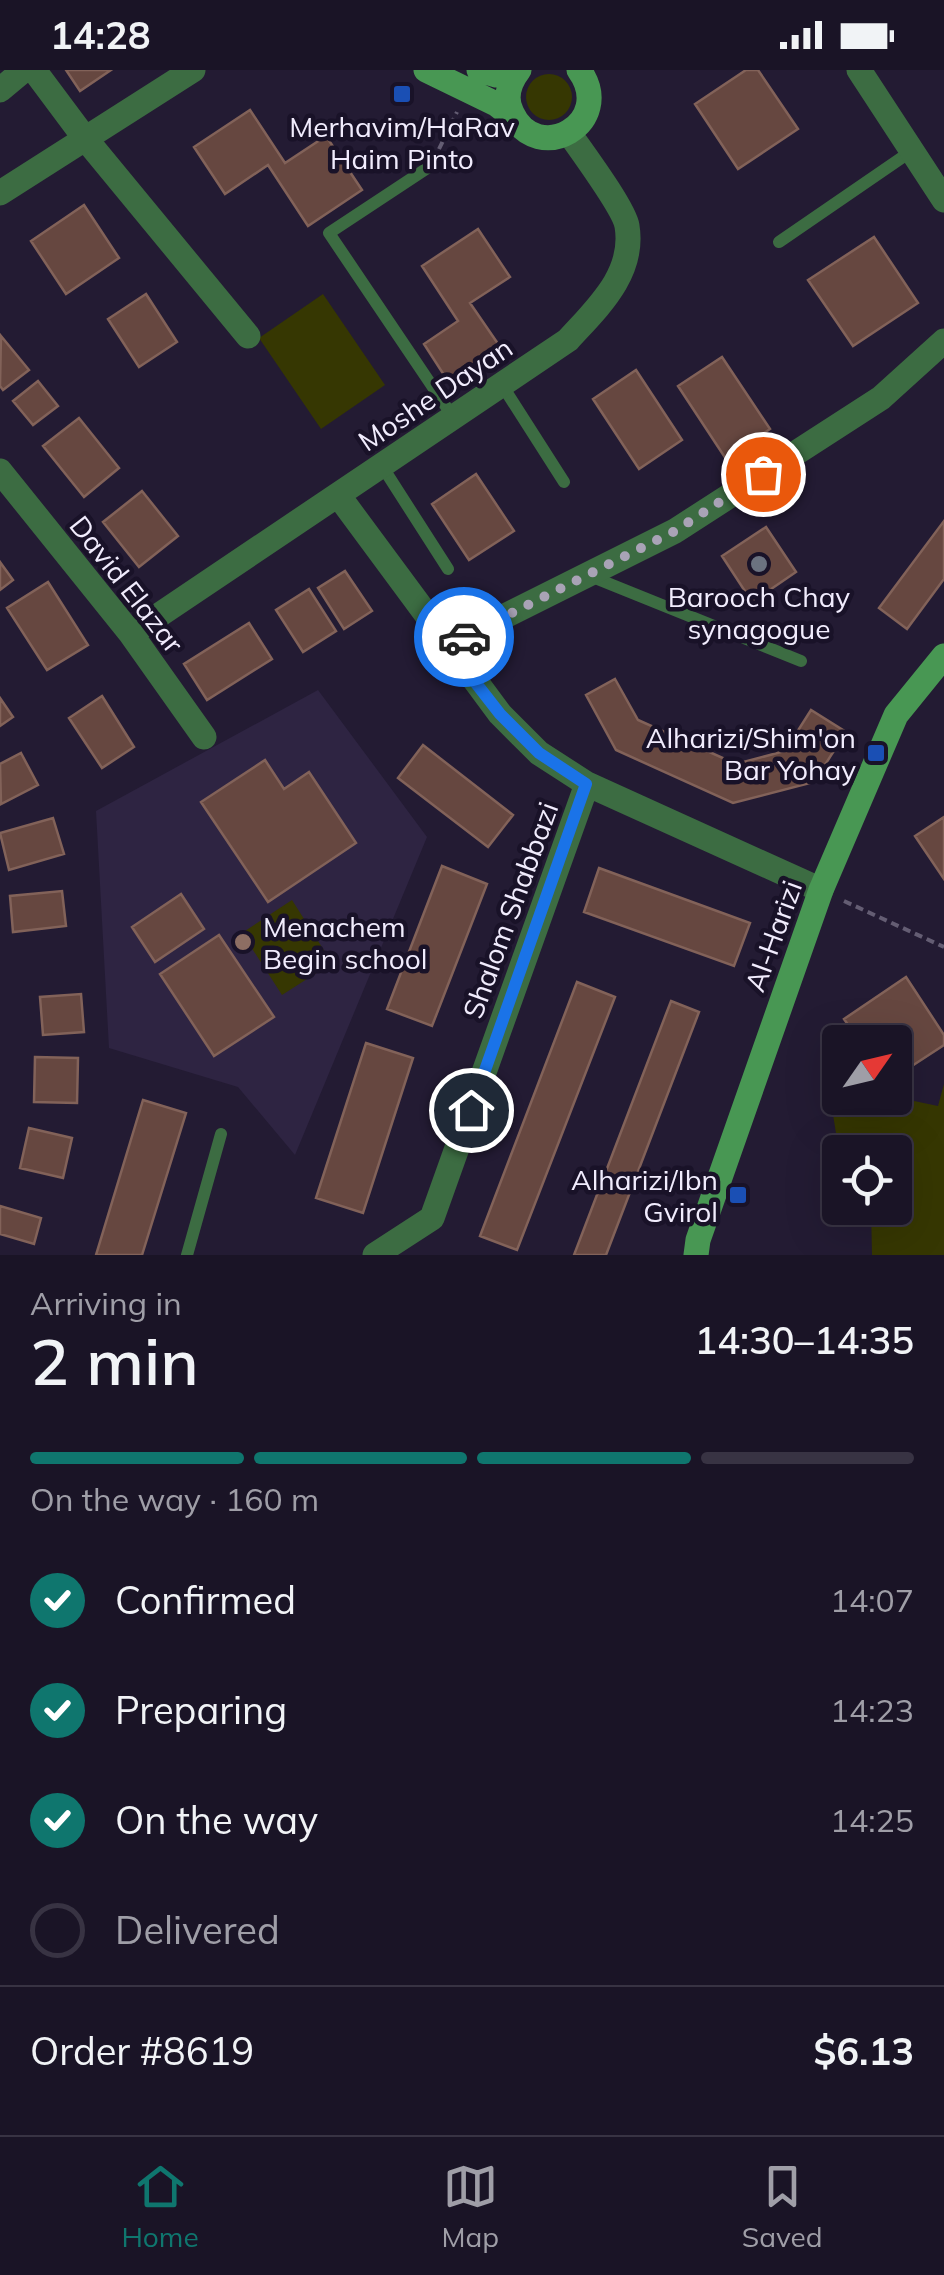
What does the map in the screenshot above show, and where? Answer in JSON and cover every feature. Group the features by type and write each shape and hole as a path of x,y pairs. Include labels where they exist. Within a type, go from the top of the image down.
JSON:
{"street":[{"path":"0,90 24,70"},
{"path":"34,70 84,137 248,336"},
{"path":"0,193 193,70"},
{"path":"426,70 496,104 533,135 558,137 579,125 589,102 585,73"},
{"path":"479,70 496,76 517,71"},
{"path":"514,118 508,94 517,71"},
{"path":"867,76 944,200"},
{"name":"Moshe Dayan","path":"131,634 568,340 609,296 627,261 627,224 569,132"},
{"path":"447,646 675,531 881,398 944,341"},
{"name":"David Elazar","path":"0,471 131,634 204,736"},
{"path":"338,494 447,646 500,714 539,753 586,784 821,890"},
{"name":"Al-Harizi","path":"696,1255 821,890 896,716 944,656"},
{"name":"Shalom Shabbazi","path":"375,1255 432,1218 586,784"}],"lane":[{"path":"779,242 913,149"},
{"path":"432,165 329,233 453,418"},
{"path":"502,385 564,482"},
{"path":"382,466 448,568"},
{"path":"588,575 801,661"},
{"path":"187,1255 221,1134"}],"path":[{"path":"432,165 461,103"},
{"path":"821,890 944,946"}],"shaded area":[{"path":"549,74 565,81 572,97 565,113 549,120 533,113 526,97 533,81"},
{"path":"323,294 385,385 321,429 259,338"},
{"name":"Menachem Begin school","path":"318,690 427,837 295,1155 238,1087 109,1048 96,811"},
{"path":"292,900 332,963 282,995 242,933"},
{"path":"944,1084 944,1255 872,1255 871,1225 912,1225 912,1135 836,1133 833,1115 912,1115 912,1101 938,1106"}],"building":[{"path":"66,70 111,70 80,91"},
{"path":"746,70 758,70 798,129 738,169 695,104"},
{"path":"250,110 285,163 326,136 362,190 308,226 268,165 225,194 194,147"},
{"path":"84,205 119,258 66,294 31,241"},
{"path":"478,229 510,277 470,303 505,354 453,389 424,344 458,321 422,266"},
{"path":"874,237 918,303 853,346 808,280"},
{"path":"146,294 177,342 139,367 108,319"},
{"path":"1,336 29,370 3,390 0,386"},
{"path":"722,357 770,429 726,459 678,386"},
{"path":"636,370 682,440 639,469 593,399"},
{"path":"38,381 58,406 33,425 13,401"},
{"path":"79,418 119,468 84,497 43,446"},
{"path":"476,474 514,531 469,560 432,504"},
{"path":"142,491 178,536 139,567 103,522"},
{"path":"944,521 944,579 907,629 879,608"},
{"name":"Barooch Chay synagogue","path":"766,527 796,572 752,602 722,556"},
{"path":"0,562 13,580 0,590"},
{"path":"345,571 372,611 344,629 318,588"},
{"path":"48,582 88,645 47,670 7,608"},
{"path":"309,589 336,631 303,652 276,610"},
{"path":"249,623 272,659 207,700 184,664"},
{"path":"615,679 638,720 736,764 785,751 811,710 846,732 814,782 733,803 616,750 586,695"},
{"path":"102,696 134,747 102,768 69,718"},
{"path":"0,698 13,717 0,726"},
{"path":"423,745 513,815 488,847 398,778"},
{"path":"21,753 38,785 1,804 0,764"},
{"path":"265,760 284,789 309,772 356,843 268,902 201,802"},
{"path":"944,817 944,879 915,836"},
{"path":"53,818 64,854 9,870 0,833"},
{"path":"442,866 487,884 432,1026 387,1009"},
{"path":"599,868 750,923 734,966 584,912"},
{"path":"62,891 66,926 13,932 10,896"},
{"path":"181,894 204,929 155,962 132,927"},
{"path":"219,935 274,1017 214,1056 160,974"},
{"path":"906,977 944,1035 944,1045 912,1066 912,1025 848,1025 844,1019"},
{"path":"577,982 615,997 517,1250 480,1236"},
{"path":"81,994 84,1032 43,1035 40,997"},
{"path":"671,1001 699,1012 606,1255 574,1255"},
{"path":"366,1043 413,1058 363,1213 316,1198"},
{"path":"35,1057 78,1058 77,1103 34,1102"},
{"path":"143,1100 186,1113 142,1255 96,1255"},
{"path":"29,1128 72,1138 63,1178 20,1168"},
{"path":"0,1206 41,1218 34,1244 0,1234"}],"way so far":[{"path":"464,637 675,531 763,474"}],"place":[{"name":"Merhavim/HaRav Haim Pinto","path":"402,94"},
{"name":"Barooch Chay synagogue","path":"759,564"},
{"name":"Alharizi/Shim'on Bar Yohay","path":"876,753"},
{"name":"Menachem Begin school","path":"243,942"},
{"name":"Alharizi/Ibn Gvirol","path":"738,1195"}],"route":[{"path":"464,637 447,646 500,714 539,753 586,784 471,1110"}]}
